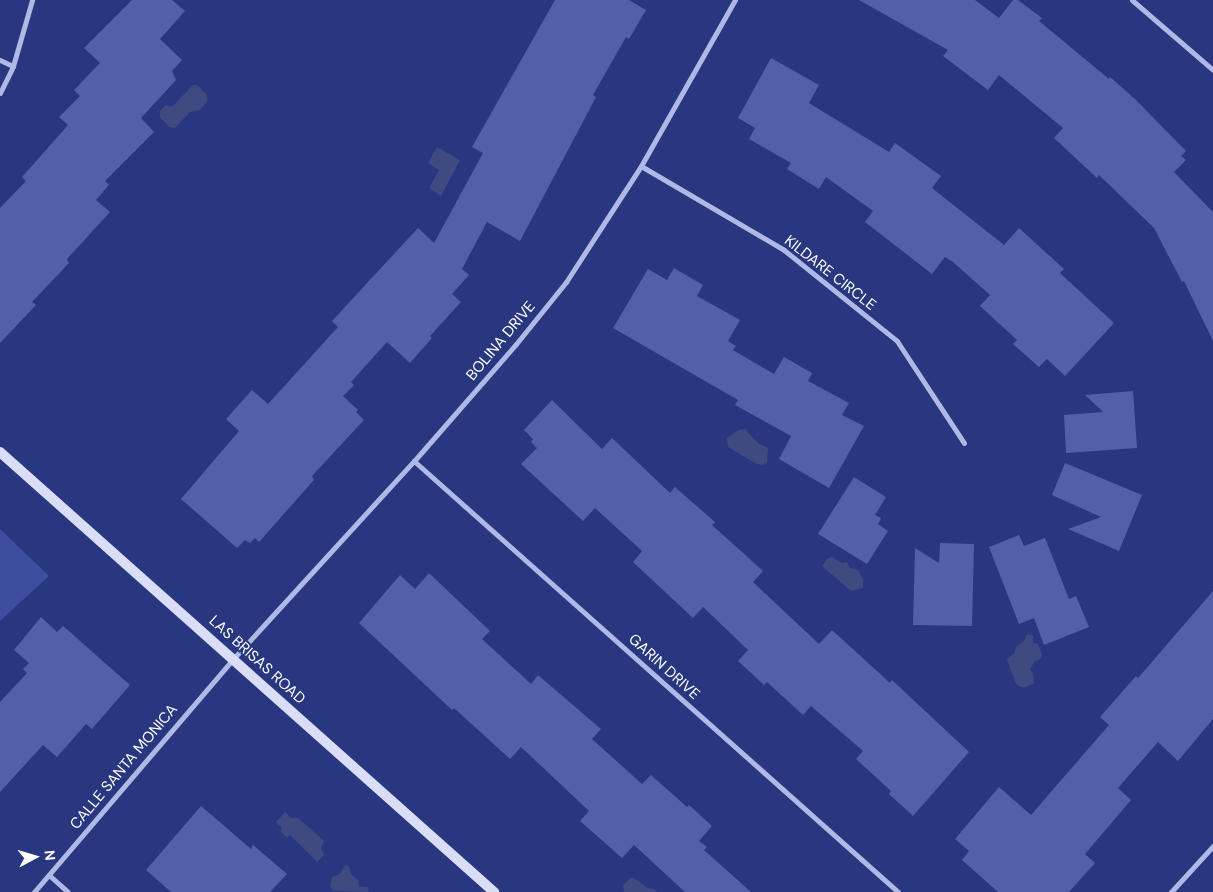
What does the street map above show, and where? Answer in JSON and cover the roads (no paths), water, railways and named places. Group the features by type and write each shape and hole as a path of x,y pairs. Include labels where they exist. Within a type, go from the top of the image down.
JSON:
{"street":[{"path":"0,93 13,66 32,0"},
{"name":"BOLINA DRIVE","path":"233,658 414,460 516,344 566,282 641,166 735,0"},
{"path":"1132,0 1213,70"},
{"path":"0,60 13,66"},
{"name":"KILDARE CIRCLE","path":"641,166 784,250 897,342 964,443"},
{"name":"LAS BRISAS ROAD","path":"0,452 494,892"},
{"name":"GARIN DRIVE","path":"414,460 898,892"},
{"name":"CALLE SANTA MONICA","path":"34,892 233,658"},
{"path":"1171,892 1213,846"},
{"path":"49,875 68,892"}]}
